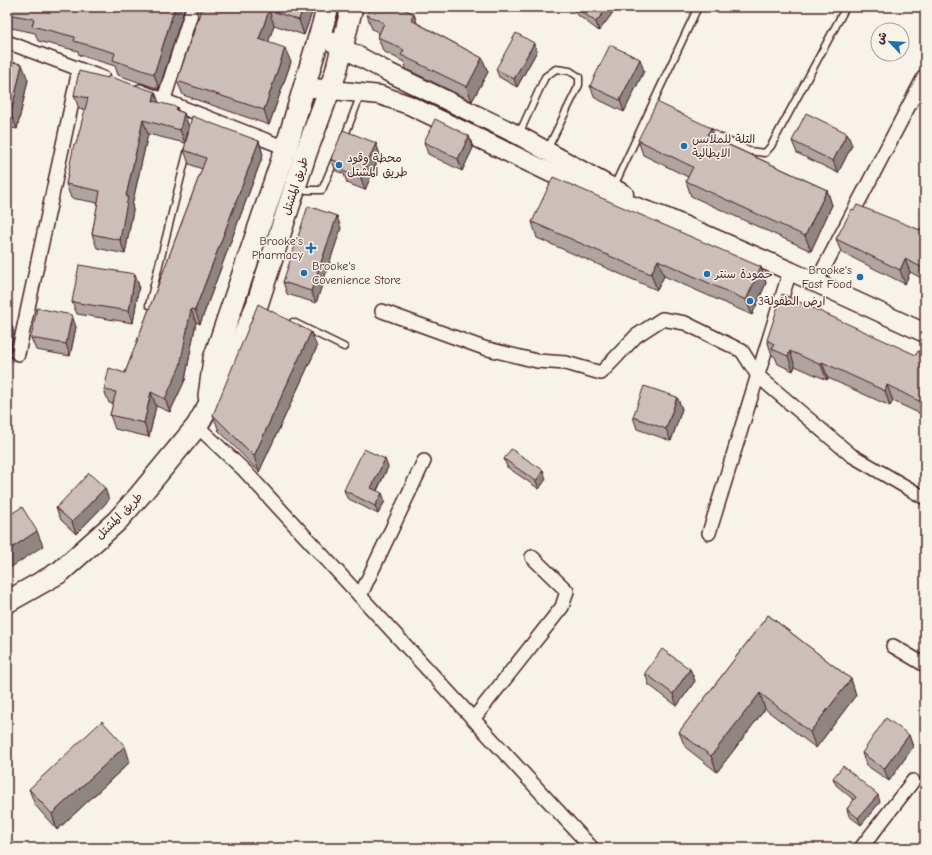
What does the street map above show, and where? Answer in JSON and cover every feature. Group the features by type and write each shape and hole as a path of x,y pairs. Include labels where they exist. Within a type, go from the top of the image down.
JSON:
{"main road":[{"name":"طريق المشتل","path":"207,405 214,359 286,148 328,7"},
{"name":"طريق المشتل","path":"7,602 60,572 117,521 197,426 207,405 231,366 260,307 294,190 328,90 336,72 352,7"},
{"path":"319,35 388,72 518,135 546,152 613,187 667,218"},
{"path":"304,87 380,95 409,106 578,186 667,218 790,271 925,333"}],"street":[{"path":"164,99 193,7"},
{"path":"7,42 114,82"},
{"path":"18,354 79,70"},
{"path":"816,283 925,75"},
{"path":"129,87 164,99 196,116 286,148"},
{"path":"709,533 790,271"},
{"path":"382,311 484,348 537,361 566,363 601,373 636,336 662,319 686,323 742,351 758,376 851,455 925,498"},
{"path":"197,426 244,470 474,718 592,848"},
{"path":"360,596 424,461"},
{"path":"474,718 562,607 565,599 566,591 532,557"},
{"path":"893,646 925,665"},
{"path":"861,848 913,781"}],"lane":[{"path":"613,187 698,7"},
{"path":"700,128 749,151 765,153 771,146 846,7"},
{"path":"518,135 545,77 556,69 570,70 579,78 579,85 546,152"},
{"path":"342,144 362,93"},
{"path":"651,105 658,108"},
{"path":"149,305 189,143"},
{"path":"294,190 322,190 339,152"},
{"path":"284,318 344,346"}],"building":[{"path":"7,7 175,7 154,74 113,60 115,53 74,41 75,37 32,26 34,19 7,14"},
{"path":"202,7 303,7 299,20 269,10 259,39 285,48 264,110 177,81"},
{"path":"370,7 400,7 414,14 411,20 482,58 467,87 401,55 404,50 378,37 384,23 367,15"},
{"path":"575,7 608,7 596,22"},
{"path":"516,33 534,43 514,79 496,69"},
{"path":"610,45 640,59 620,100 590,86"},
{"path":"7,61 22,64 11,114 7,113"},
{"path":"79,71 108,78 108,76 155,92 153,101 177,107 176,110 184,113 180,130 143,120 126,196 128,196 120,240 92,234 100,191 66,184 74,144 76,144 88,98 74,95"},
{"path":"657,102 711,128 707,135 827,190 805,236 686,181 693,167 638,140"},
{"path":"806,113 847,133 833,161 792,141"},
{"path":"192,116 259,141 195,310 191,309 180,366 165,399 151,392 144,423 110,415 116,392 104,390 109,368 125,373 206,158 184,150"},
{"path":"435,119 469,136 458,159 424,142"},
{"path":"343,130 376,143 361,178 343,171 345,165 331,159"},
{"path":"553,177 761,267 746,300 658,260 651,274 532,222"},
{"path":"857,205 920,230 925,221 925,269 905,259 900,270 836,239 852,209 854,210"},
{"path":"308,206 337,216 311,291 283,282"},
{"path":"79,265 135,274 129,311 72,302"},
{"path":"782,294 916,355 918,351 925,355 925,404 887,385 885,391 822,362 821,365 790,351 788,356 772,349 774,344 767,340"},
{"path":"258,304 311,332 254,456 213,415"},
{"path":"37,308 72,315 66,344 31,338"},
{"path":"7,320 10,320 7,335"},
{"path":"644,386 677,397 666,429 633,417"},
{"path":"364,449 385,459 371,488 382,493 375,506 344,490"},
{"path":"511,449 543,470 536,481 504,459"},
{"path":"89,473 105,488 72,522 56,508"},
{"path":"22,507 37,531 7,551 7,510 8,509 11,514"},
{"path":"768,615 851,679 810,732 760,693 711,756 679,732"},
{"path":"662,649 690,669 673,694 645,673"},
{"path":"886,718 909,735 884,769 862,753"},
{"path":"102,721 125,746 52,814 29,789"},
{"path":"843,766 878,795 858,818 847,809 856,797 833,778"}],"place":[{"name":"التلة للملابس الايطالية","path":"684,146"},
{"name":"محطة وقود طريق المشتل","path":"339,165"},
{"name":"Brooke's Pharmacy","path":"311,248"},
{"name":"Brooke's Covenience Store","path":"304,273"},
{"name":"حمودة سنتر","path":"707,274"},
{"name":"Brooke's Fast Food","path":"860,277"},
{"name":"ارض الطفولة3","path":"750,301"}]}
